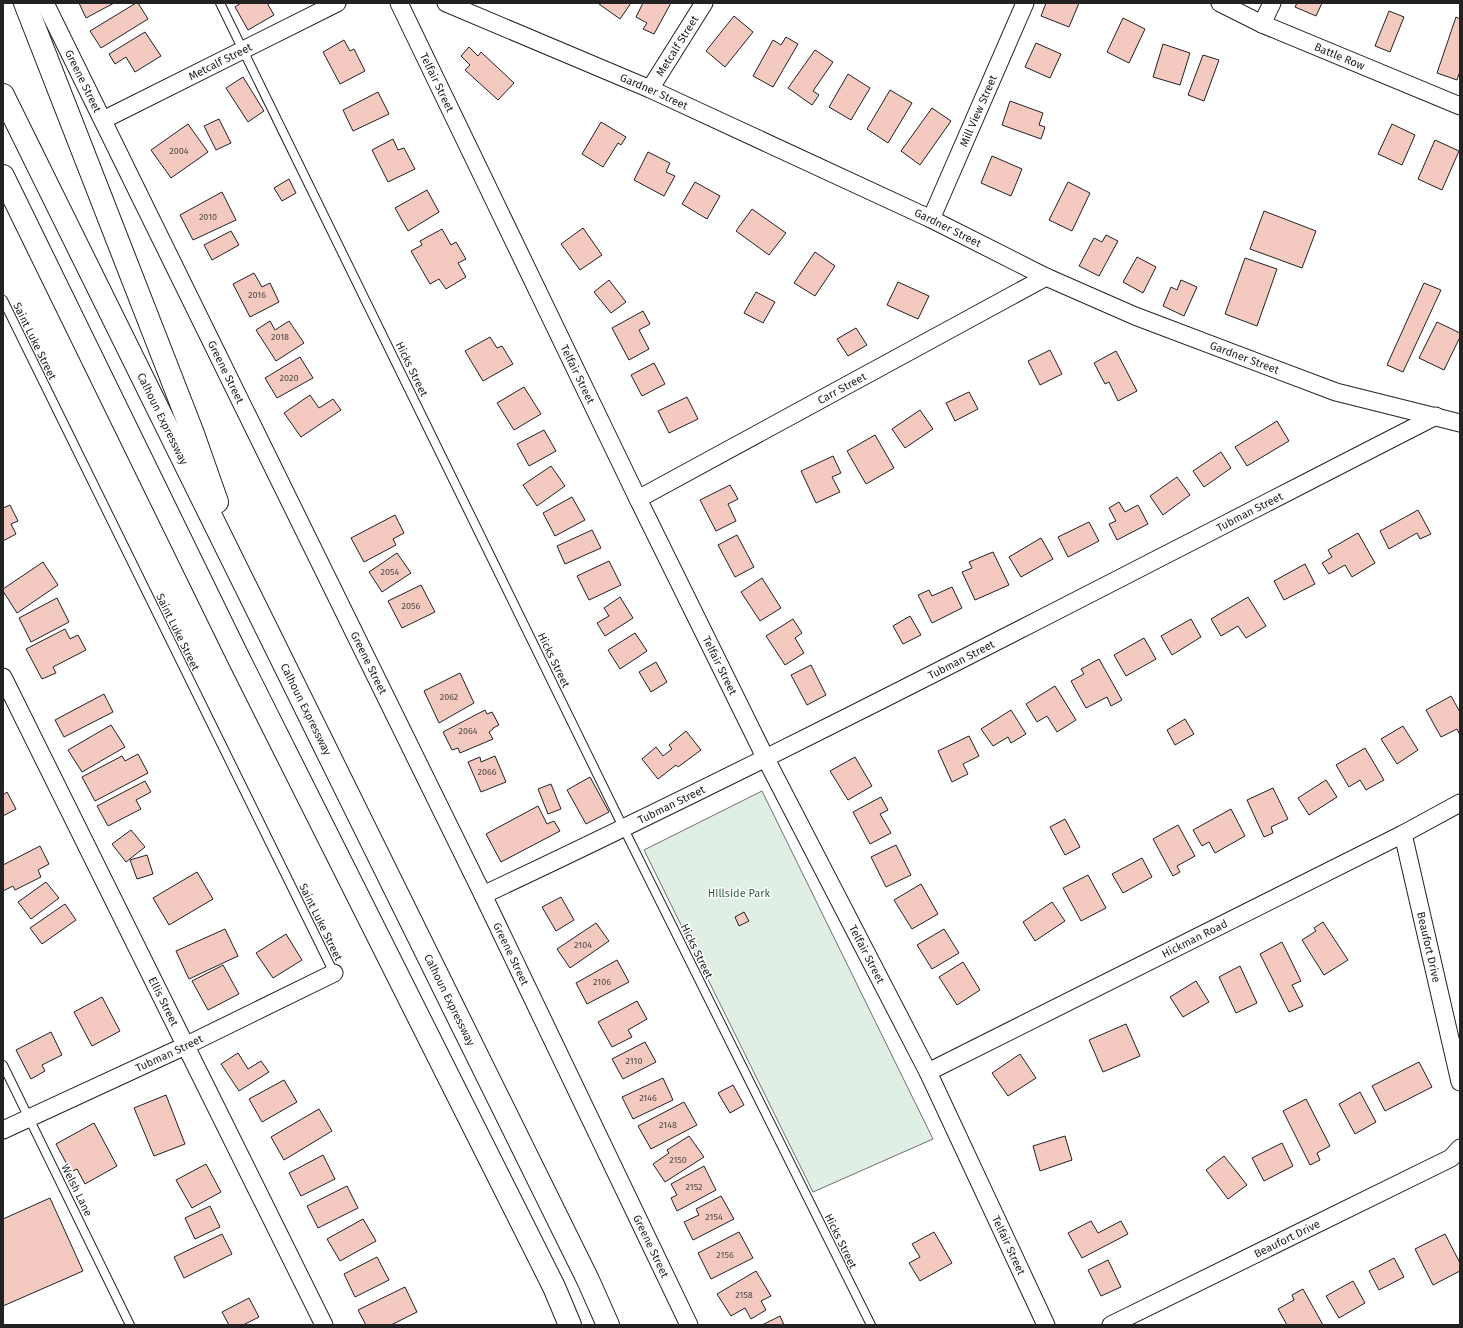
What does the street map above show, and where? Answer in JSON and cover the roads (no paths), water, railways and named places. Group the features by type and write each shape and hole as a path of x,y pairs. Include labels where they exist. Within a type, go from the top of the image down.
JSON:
{"highway":[{"path":"25,3 192,431 250,596"},
{"name":"Calhoun Expressway","path":"3,95 585,1273 608,1325"},
{"path":"3,176 239,659 554,1287 570,1325"},
{"path":"3,209 180,539"}],"street":[{"name":"Greene Street","path":"45,3 483,895 689,1325"},
{"name":"Metcalf Street","path":"103,120 337,3"},
{"name":"Telfair Street","path":"399,3 638,500 766,759 928,1072 1046,1325"},
{"name":"Gardner Street","path":"446,3 650,89 931,219 1046,277 1135,316 1336,392 1460,423"},
{"name":"Metcalf Street","path":"650,89 704,3"},
{"name":"Mill View Street","path":"931,219 1025,3"},
{"name":"Battle Row","path":"1220,3 1262,24 1460,106"},
{"path":"1262,24 1272,3"},
{"name":"Carr Street","path":"638,500 1046,277"},
{"name":"Tubman Street","path":"483,895 624,829 766,759 1436,416"},
{"name":"Ellis Street","path":"3,677 324,1325"},
{"name":"Hickman Road","path":"928,1072 1403,834 1460,803"},
{"name":"Beaufort Drive","path":"1403,834 1460,1082"},
{"name":"Tubman Street","path":"3,1130 185,1046 334,973"},
{"name":"Beaufort Drive","path":"1111,1325 1451,1158 1460,1148"}],"lane":[{"name":"Hicks Street","path":"220,3 624,829 871,1325"},
{"name":"Saint Luke Street","path":"3,300 334,973"},
{"name":"Welsh Lane","path":"3,1065 130,1325"}],"park label":[{"name":"Hillside Park","path":"739,893"}]}
